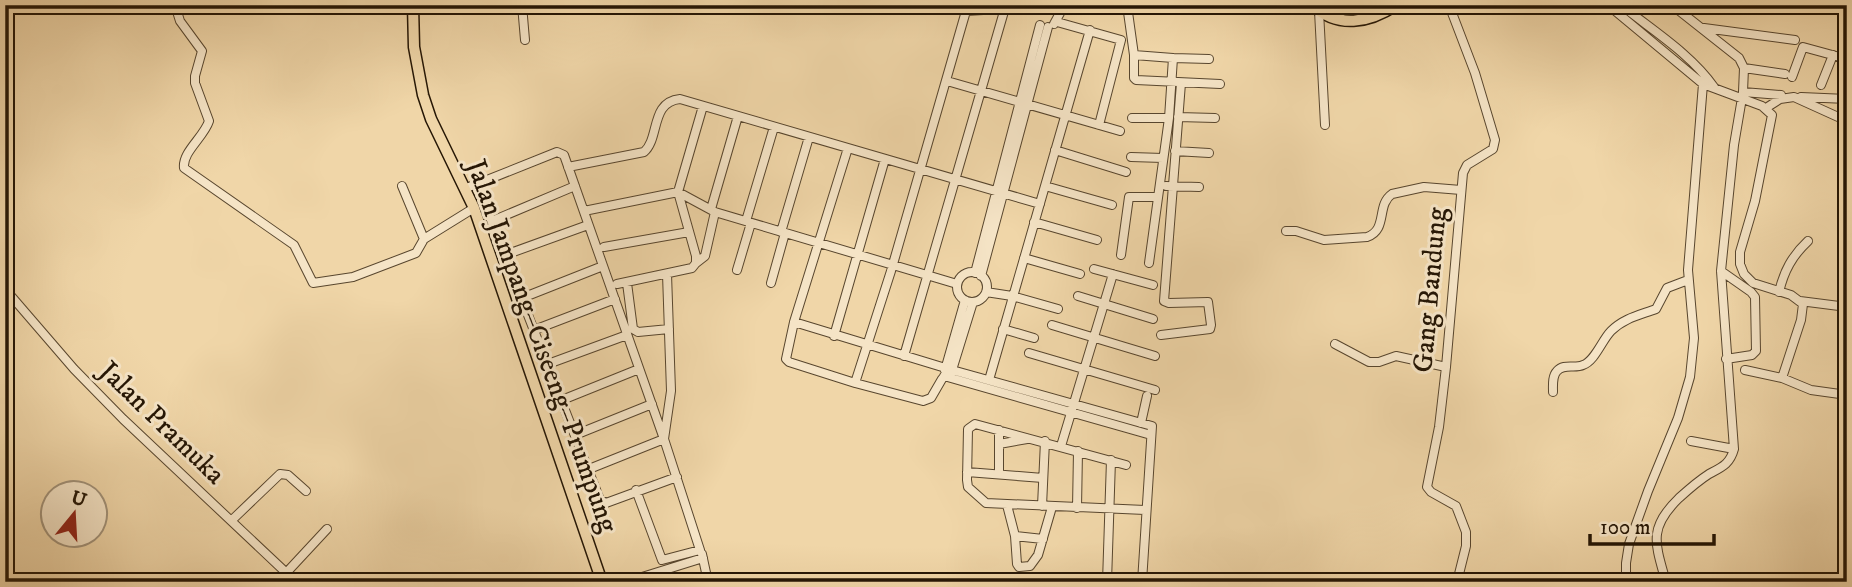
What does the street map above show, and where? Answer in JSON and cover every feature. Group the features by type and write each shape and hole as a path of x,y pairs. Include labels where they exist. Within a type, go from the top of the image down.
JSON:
{"main road":[{"name":"Jalan Jampang–Ciseeng–Prumpung","path":"413,5 414,47 431,119 474,208 602,582"},
{"path":"1316,8 1340,20 1356,22 1396,5"}],"street":[{"path":"175,5 180,21 202,51 195,83 209,121 206,130 185,159 184,168 294,245 299,250 309,280 313,283 353,277 416,253 424,239 474,208"},
{"path":"522,5 525,40"},
{"path":"978,274 1048,25 1060,13 1056,5"},
{"path":"1127,5 1136,80 1220,84"},
{"path":"1339,5 1340,20"},
{"name":"Gang Bandung","path":"1449,5 1475,73 1495,140 1493,149 1464,169 1440,427 1427,487 1455,506 1466,532 1466,546 1457,582"},
{"path":"1608,5 1703,84 1742,95 1766,108 1773,118 1753,209 1740,252 1740,264 1744,274 1753,283 1791,295 1803,304 1782,378"},
{"path":"1621,5 1690,61 1707,76 1714,87"},
{"path":"1666,582 1658,554 1657,529 1662,515 1691,486 1729,463 1734,449 1721,271 1744,68 1739,58 1672,5"},
{"path":"855,383 893,264 966,8 1035,6 1034,17 1048,25 1090,30 1121,40 1099,125"},
{"path":"904,356 1005,8"},
{"path":"1316,8 1325,125"},
{"path":"1702,27 1795,40"},
{"path":"989,380 1090,30"},
{"path":"1744,68 1789,76 1804,47 1847,59"},
{"path":"1134,55 1209,59"},
{"path":"1821,85 1833,55"},
{"path":"1149,263 1163,158 1173,118 1177,83 1173,58"},
{"path":"947,80 1120,131"},
{"path":"1626,582 1629,544 1678,418 1690,377 1694,338 1688,280 1703,84"},
{"path":"1742,95 1781,96"},
{"path":"1766,108 1780,99 1794,97 1847,99"},
{"path":"1794,97 1847,121"},
{"path":"568,167 644,152 650,147 660,111 676,99 1040,204"},
{"path":"696,263 678,192 703,106"},
{"path":"617,284 692,268 705,256 713,211 738,116"},
{"path":"1132,118 1216,118"},
{"path":"1161,335 1210,328 1211,325 1208,302 1170,303 1164,300 1175,151 1173,118"},
{"path":"737,270 774,127"},
{"path":"771,283 808,137"},
{"path":"848,148 794,322 785,355 789,362 923,401 931,398 947,374 969,301"},
{"path":"1055,150 1126,172"},
{"path":"1175,151 1209,153"},
{"path":"466,188 557,152 564,155 677,477 702,554 708,582"},
{"path":"1131,158 1163,158"},
{"path":"834,336 885,159"},
{"path":"477,184 603,502 677,477"},
{"path":"1160,185 1199,187"},
{"path":"402,186 424,239"},
{"path":"492,221 575,186"},
{"path":"1045,186 1112,205"},
{"path":"1286,231 1296,231 1324,240 1367,237 1380,227 1384,204 1392,194 1424,187 1461,190"},
{"path":"584,211 678,192 713,211 957,284"},
{"path":"1122,255 1129,197 1158,197"},
{"path":"1034,222 1097,240"},
{"path":"505,255 588,225"},
{"path":"604,247 689,232"},
{"path":"1779,292 1784,272 1796,252 1808,241"},
{"path":"1024,258 1080,274"},
{"path":"522,298 603,266"},
{"path":"1094,269 1153,285"},
{"path":"1721,271 1755,297 1756,351 1752,355 1726,359"},
{"path":"664,439 671,391 667,274"},
{"path":"957,284 964,275 978,274"},
{"path":"957,284 960,296 969,301 978,300 986,292 987,286 978,274"},
{"path":"1061,446 1113,274"},
{"path":"1553,392 1557,370 1587,363 1612,330 1637,314 1656,309 1667,288 1688,280"},
{"path":"627,283 633,329 638,332 669,329"},
{"name":"Jalan Pramuka","path":"5,289 74,369 123,419 296,582"},
{"path":"986,292 1058,309"},
{"path":"1078,296 1153,319"},
{"path":"534,330 615,299"},
{"path":"1800,301 1847,307"},
{"path":"794,322 904,356 947,374 1072,408 1152,426 1142,582"},
{"path":"1052,325 1156,356"},
{"path":"1003,329 1034,338"},
{"path":"548,364 627,335"},
{"path":"1335,344 1368,362 1379,362 1395,356 1446,367"},
{"path":"1029,353 1155,390"},
{"path":"562,400 639,369"},
{"path":"1745,370 1782,378 1811,390 1847,395"},
{"path":"947,374 989,380 1151,435"},
{"path":"1141,423 1147,396"},
{"path":"575,435 652,404"},
{"path":"1126,465 1033,438 975,424 970,426 968,487 986,503 1145,510"},
{"path":"999,430 999,474"},
{"path":"999,444 1033,438"},
{"path":"589,470 664,439"},
{"path":"1042,506 1045,441"},
{"path":"1691,441 1734,449"},
{"path":"1077,508 1078,451"},
{"path":"1107,582 1111,460"},
{"path":"967,472 1043,478"},
{"path":"232,520 280,474 288,475 306,491"},
{"path":"636,490 662,559 702,554"},
{"path":"1007,505 1015,537 1017,564 1022,568 1030,566 1038,555 1052,507"},
{"path":"287,572 327,528"},
{"path":"1015,537 1043,539"},
{"path":"626,582 702,554"}]}
